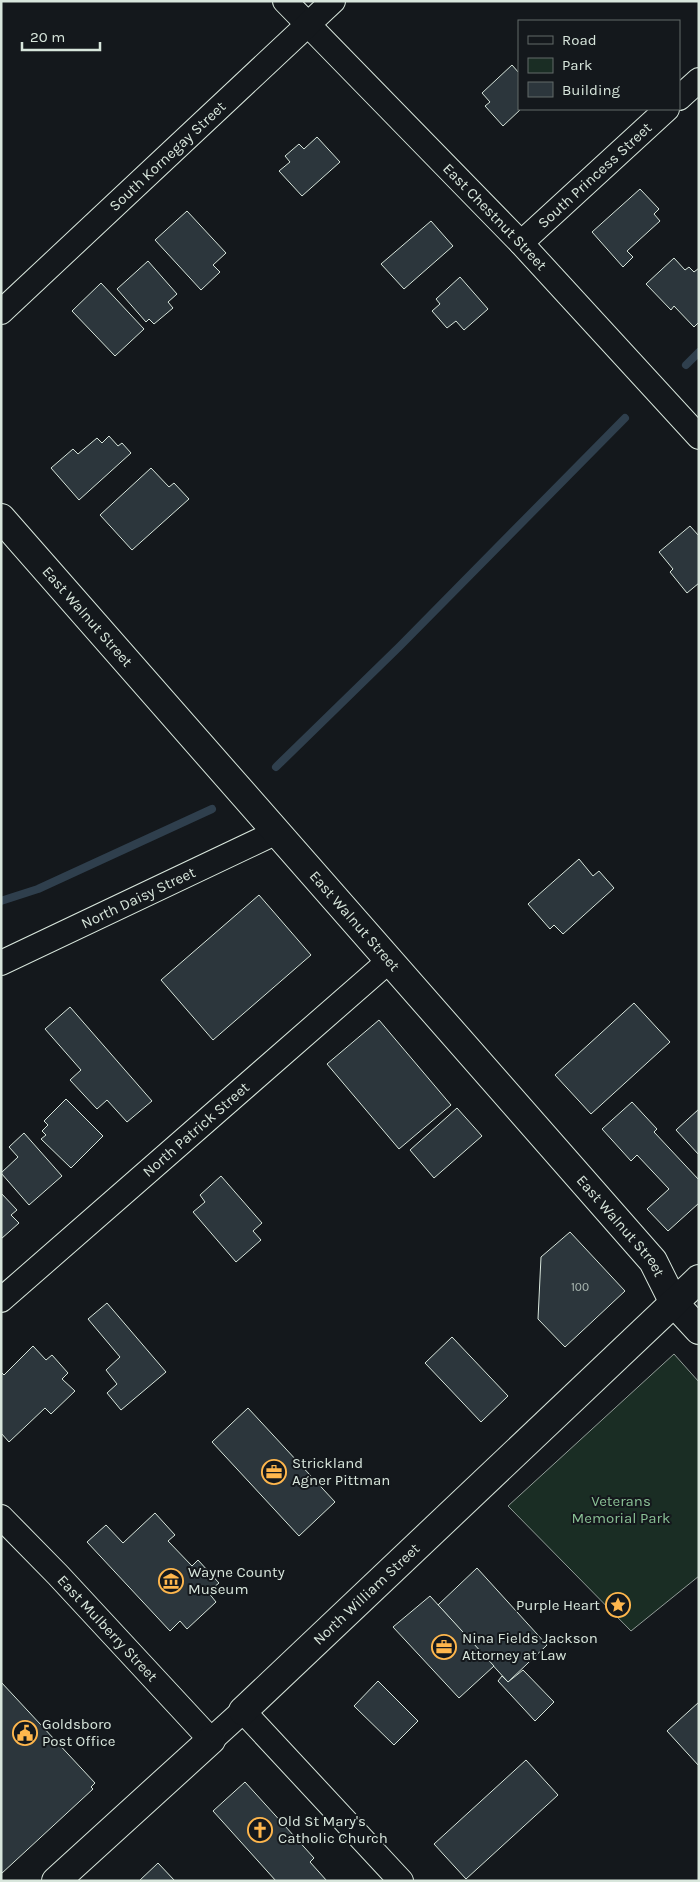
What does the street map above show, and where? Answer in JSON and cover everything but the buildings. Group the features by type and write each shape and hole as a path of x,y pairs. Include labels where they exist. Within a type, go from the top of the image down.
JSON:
{"street":[{"name":"East Chestnut Street","path":"285,1 521,243 699,437"},
{"name":"South Kornegay Street","path":"1,312 333,1"},
{"path":"680,97 699,80"},
{"name":"South Princess Street","path":"521,243 666,110"},
{"name":"East Walnut Street","path":"1,518 653,1261 674,1303 699,1330"},
{"name":"North Daisy Street","path":"1,963 278,832"},
{"name":"North Patrick Street","path":"1,1300 390,960"},
{"name":"North William Street","path":"56,1881 243,1711 699,1280"},
{"name":"East Mulberry Street","path":"1,1517 58,1575 211,1740"},
{"path":"243,1711 401,1881"}],"green space":[{"name":"Veterans Memorial Park","path":"674,1354 699,1382 699,1576 631,1631 508,1506"}],"waterway":[{"path":"686,365 699,352"},
{"path":"276,767 400,646 625,418"},
{"path":"1,901 38,889 212,809"}],"place":[{"name":"Strickland Agner Pittman","path":"274,1472"},
{"name":"Wayne County Museum","path":"171,1581"},
{"name":"Purple Heart","path":"618,1605"},
{"name":"Nina Fields Jackson Attorney at Law","path":"444,1647"},
{"name":"Goldsboro Post Office","path":"25,1733"},
{"name":"Old St Mary's Catholic Church","path":"260,1830"}]}
